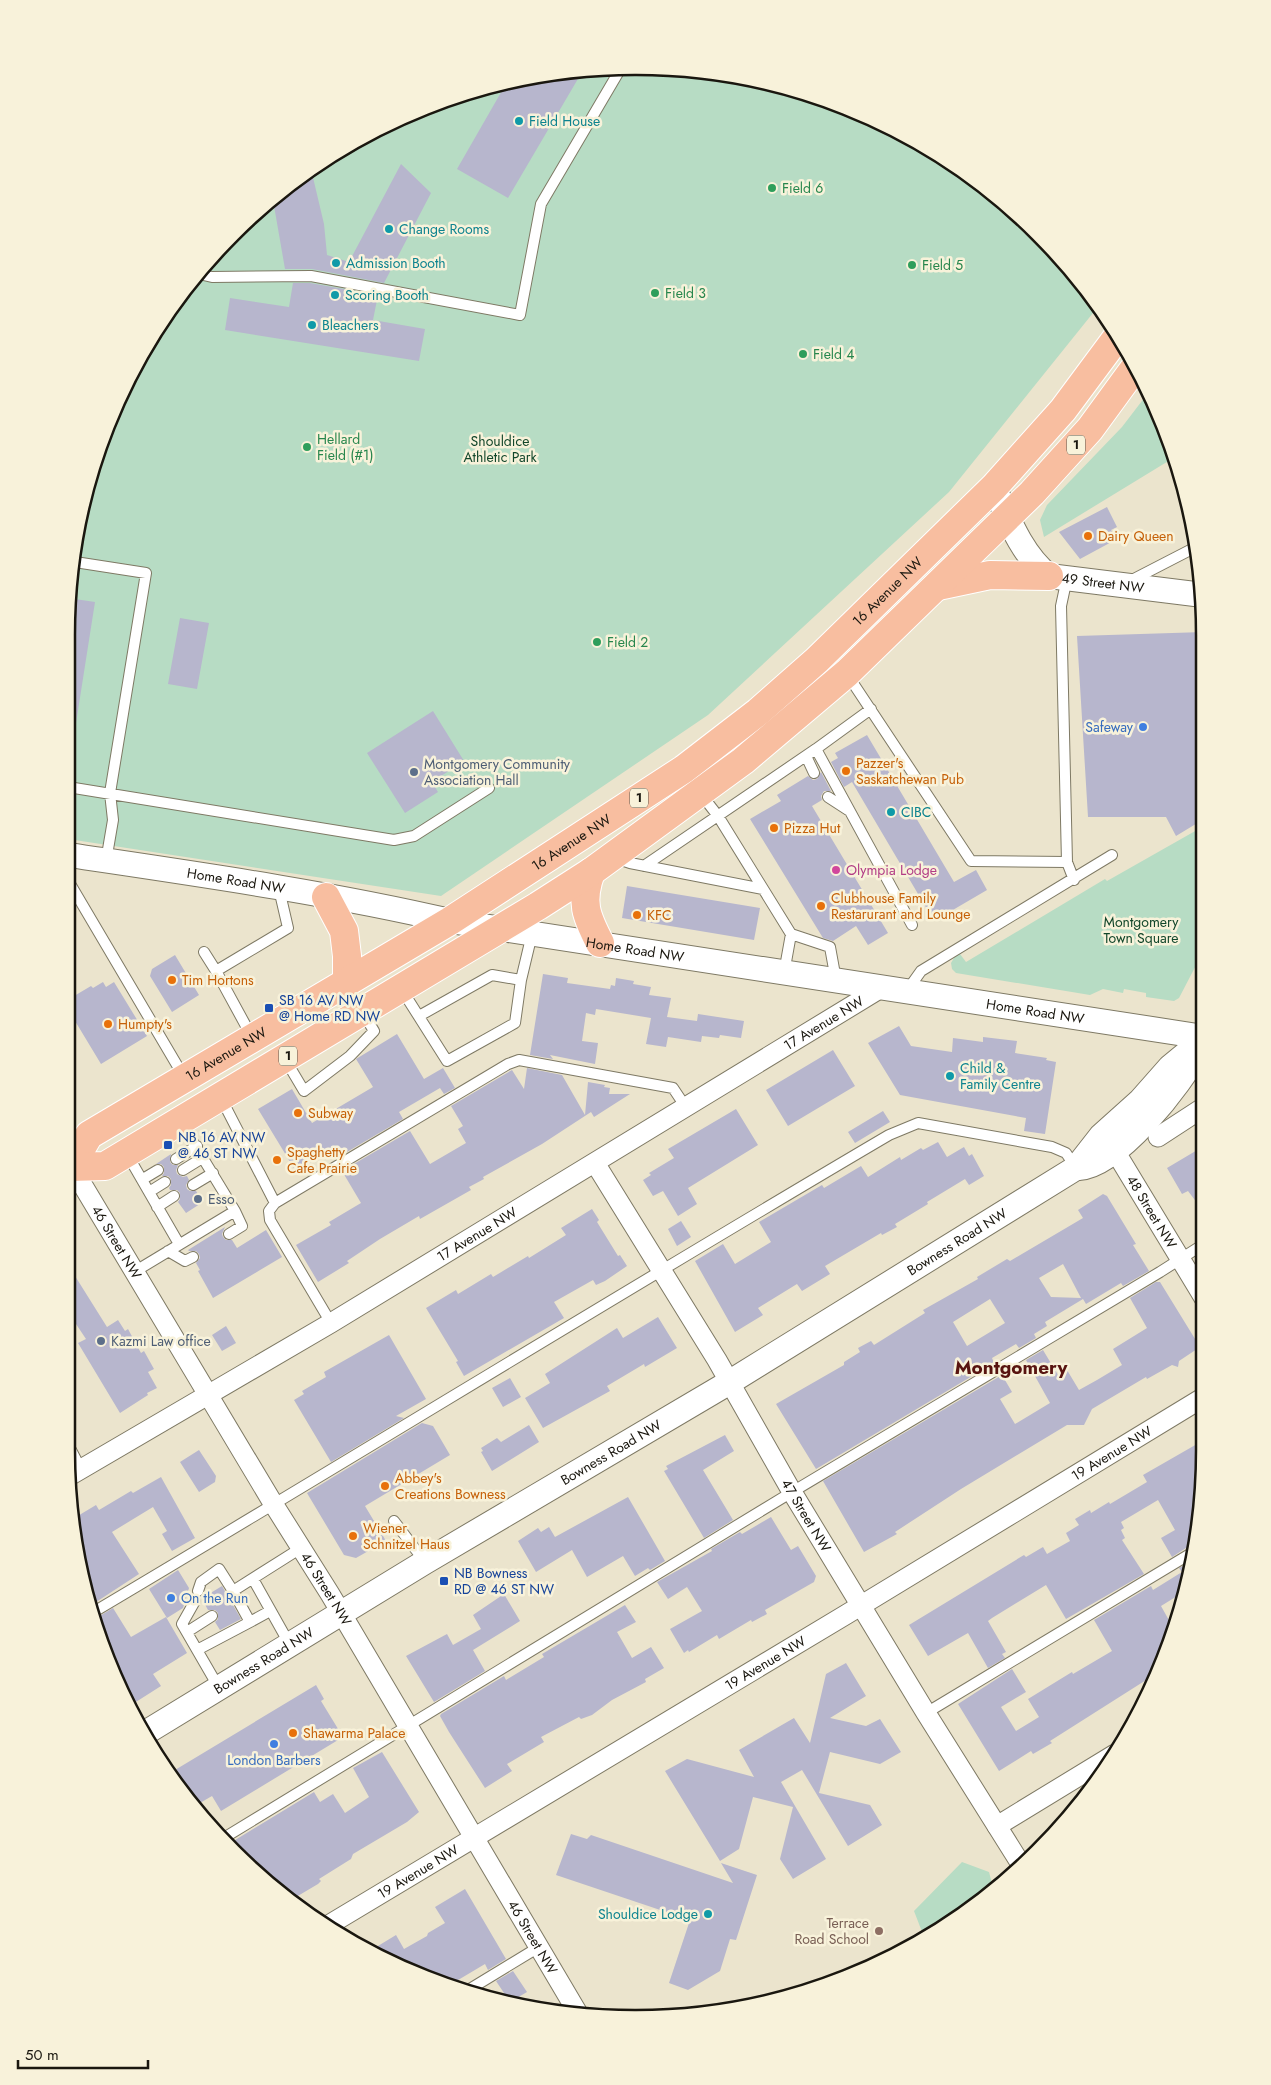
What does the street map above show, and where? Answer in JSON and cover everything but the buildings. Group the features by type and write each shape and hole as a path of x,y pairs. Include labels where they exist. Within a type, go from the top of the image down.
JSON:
{"highway":[{"name":"16 Avenue NW","path":"75,1158 89,1135 450,921 684,769 758,712 817,660 994,487 1063,410 1113,342"},
{"name":"1","path":"75,1166 105,1166 501,928 601,864 743,761 847,673 938,586 1007,517 1090,429 1131,373"},
{"path":"938,586 990,575 1058,577"},
{"path":"600,943 584,906 584,895 601,864"},
{"path":"326,897 344,931 348,980"}],"street":[{"name":"49 Street NW","path":"994,487 1007,517 1035,565 1058,577 1194,594"},
{"name":"Home Road NW","path":"75,856 404,910 450,921 1196,1038"},
{"name":"17 Avenue NW","path":"76,1472 331,1323 881,988"},
{"name":"Bowness Road NW","path":"150,1730 425,1562 730,1382 1076,1168 1101,1136 1140,1101 1170,1067 1196,1045"},
{"name":"Bowness Road NW","path":"1076,1168 1086,1168 1115,1151 1150,1118 1170,1095 1189,1071 1196,1055"},
{"path":"1158,1137 1196,1112"},
{"name":"48 Street NW","path":"1115,1151 1196,1285"},
{"name":"47 Street NW","path":"595,1163 730,1382 792,1492 926,1713 1018,1859"},
{"name":"46 Street NW","path":"75,1174 341,1613 574,2006"},
{"name":"19 Avenue NW","path":"334,1922 1196,1402"},
{"path":"997,1826 1101,1762"}],"lane":[{"path":"206,276 311,276 520,315 541,204 616,76"},
{"path":"1122,585 1189,551"},
{"path":"80,563 146,573 110,794 113,820 106,861"},
{"path":"1058,577 1061,606 1067,862 1074,880"},
{"path":"847,673 971,861 1067,862"},
{"path":"644,866 806,756 871,709"},
{"path":"816,749 912,925"},
{"path":"806,756 814,773"},
{"path":"75,788 394,840 414,836 490,788"},
{"path":"700,793 718,816 791,934 830,947 836,981"},
{"path":"828,797 850,810"},
{"path":"905,992 921,970 1074,880 1112,855"},
{"path":"601,864 644,866 763,889"},
{"path":"216,971 288,928 279,889"},
{"path":"75,892 185,1078"},
{"path":"401,988 447,1061 515,1023 521,980 532,934"},
{"path":"784,972 791,934"},
{"path":"204,952 253,1037"},
{"path":"419,1016 492,975 521,980"},
{"path":"285,1058 304,1091 350,1056 374,1031 362,1012"},
{"path":"331,1323 270,1220 269,1211 275,1203 508,1064 518,1060 673,1088 685,1106"},
{"path":"220,1097 275,1203"},
{"path":"181,1121 204,1157 242,1226 229,1234"},
{"path":"98,1609 660,1270 889,1135 918,1123 1052,1147 1066,1153 1076,1168"},
{"path":"176,1159 197,1146"},
{"path":"126,1153 178,1244"},
{"path":"184,1170 204,1157"},
{"path":"142,1179 158,1170"},
{"path":"192,1185 213,1173"},
{"path":"149,1192 165,1182"},
{"path":"158,1207 174,1196"},
{"path":"134,1272 235,1211"},
{"path":"229,1835 1196,1249"},
{"path":"168,1250 186,1261 192,1257"},
{"path":"394,1521 425,1562"},
{"path":"234,1598 253,1579 301,1548"},
{"path":"926,1713 1185,1557"},
{"path":"219,1688 182,1624 197,1596 201,1582 219,1570 250,1622"},
{"path":"253,1579 290,1645"},
{"path":"196,1650 270,1611"},
{"path":"187,1632 212,1616"},
{"path":"475,1986 539,1947"}],"green space":[{"name":"Shouldice Athletic Park","path":"636,75 672,76 745,86 781,94 850,118 916,150 947,169 1005,214 1032,239 1057,266 1093,312 949,492 708,715 441,896 75,840 76,599 86,526 94,490 118,421 150,355 169,324 214,266 239,239 266,214 324,169 355,150 421,118 490,94 526,86 599,76"},
{"path":"1143,399 1168,461 1044,537 1040,520 1047,505 1122,427"},
{"name":"Montgomery Town Square","path":"1196,831 1196,965 1179,998 1174,1001 1146,997 1146,993 1124,989 1123,993 1103,989 1090,995 956,973 952,969 951,963 957,953 966,962 1105,879 1107,881"},
{"path":"962,1862 989,1872 992,1882 947,1916 922,1931 914,1911"}],"place":[{"name":"Field House","path":"519,121"},
{"name":"Field 6","path":"772,188"},
{"name":"Change Rooms","path":"389,229"},
{"name":"Admission Booth","path":"336,263"},
{"name":"Field 5","path":"912,265"},
{"name":"Field 3","path":"655,293"},
{"name":"Scoring Booth","path":"335,295"},
{"name":"Bleachers","path":"312,325"},
{"name":"Field 4","path":"803,354"},
{"name":"Hellard Field (#1)","path":"307,447"},
{"name":"Dairy Queen","path":"1088,536"},
{"name":"Field 2","path":"597,642"},
{"name":"Safeway","path":"1143,727"},
{"name":"Pazzer's Saskatchewan Pub","path":"846,771"},
{"name":"Montgomery Community Association Hall","path":"414,772"},
{"name":"CIBC","path":"891,812"},
{"name":"Pizza Hut","path":"774,828"},
{"name":"Olympia Lodge","path":"836,870"},
{"name":"Clubhouse Family Restarurant and Lounge","path":"821,906"},
{"name":"KFC","path":"637,915"},
{"name":"Tim Hortons","path":"172,980"},
{"name":"SB 16 AV NW @ Home RD NW","path":"269,1008"},
{"name":"Humpty's","path":"108,1024"},
{"name":"Child & Family Centre","path":"950,1076"},
{"name":"Subway","path":"298,1113"},
{"name":"NB 16 AV NW @ 46 ST NW","path":"168,1145"},
{"name":"Spaghetty Cafe Prairie","path":"277,1160"},
{"name":"Esso","path":"198,1199"},
{"name":"Kazmi Law office","path":"101,1341"},
{"name":"Abbey's Creations Bowness","path":"385,1486"},
{"name":"Wiener Schnitzel Haus","path":"353,1536"},
{"name":"NB Bowness RD @ 46 ST NW","path":"444,1581"},
{"name":"On the Run","path":"171,1598"},
{"name":"Shawarma Palace","path":"293,1733"},
{"name":"London Barbers","path":"274,1744"},
{"name":"Shouldice Lodge","path":"708,1914"},
{"name":"Terrace Road School","path":"879,1931"}],"district":[{"name":"Montgomery","path":"1011,1367"}]}
